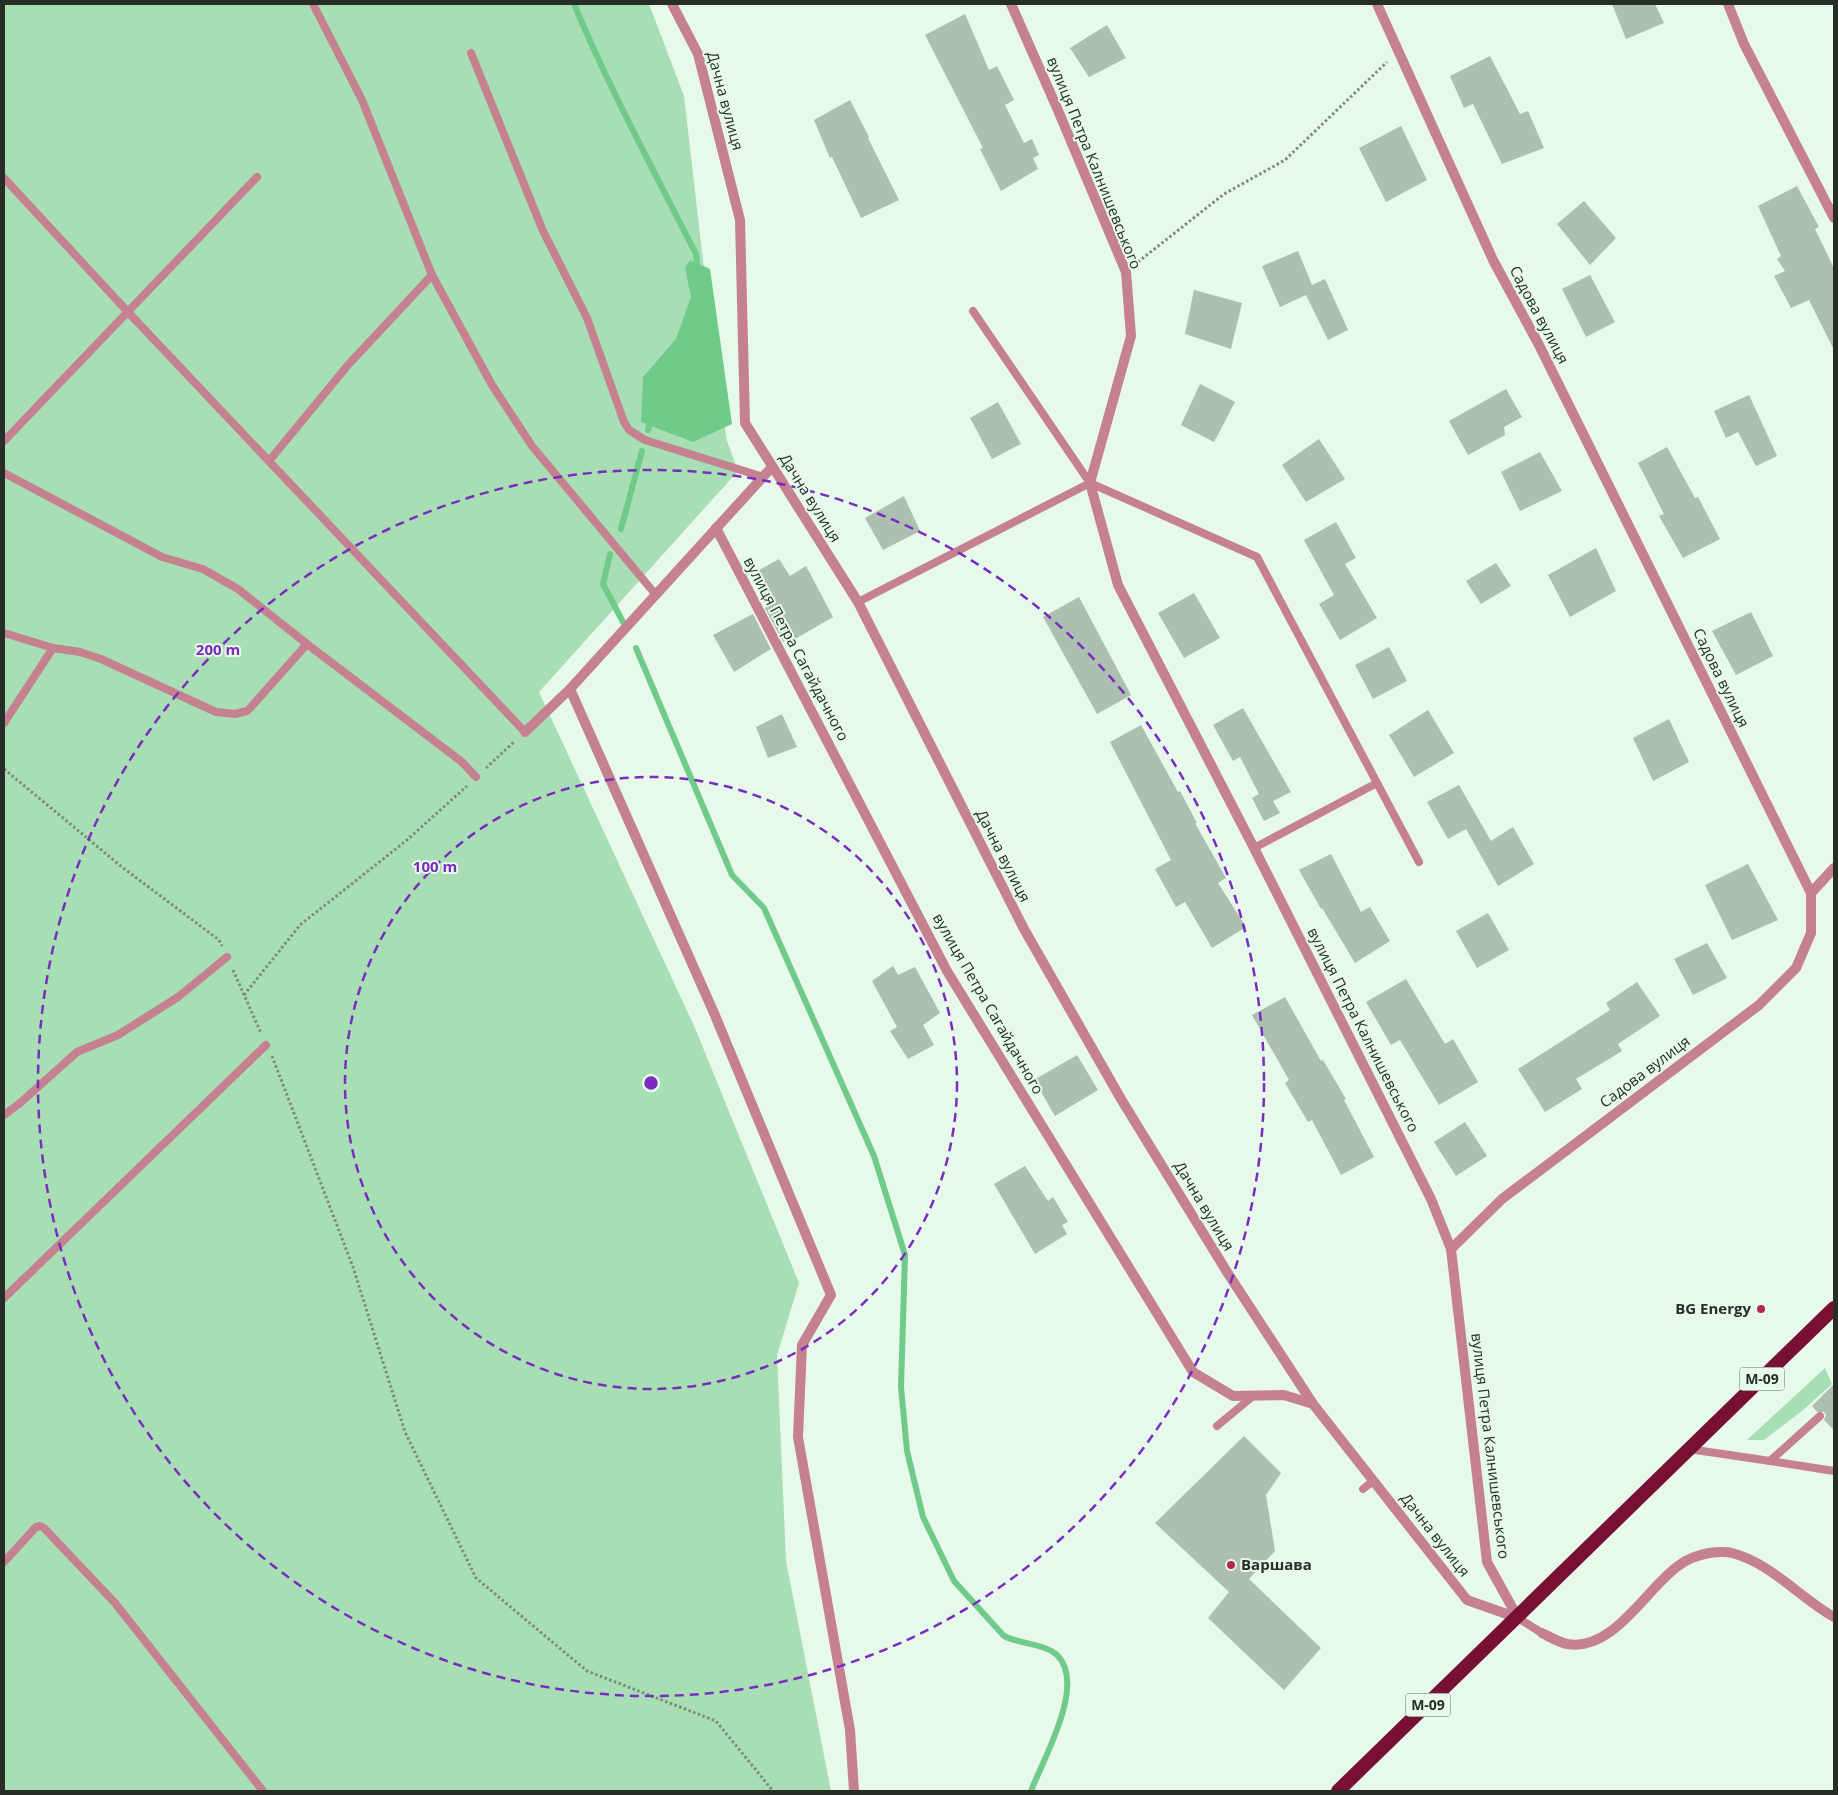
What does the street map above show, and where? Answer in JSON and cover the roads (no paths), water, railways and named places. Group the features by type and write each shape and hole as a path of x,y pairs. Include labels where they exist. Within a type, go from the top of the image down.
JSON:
{"highway":[{"name":"М-09","path":"1338,1791 1518,1618 1834,1308"}],"street":[{"name":"Дачна вулиця","path":"672,4 698,54 740,220 746,423 858,602 1024,929 1136,1124 1227,1272 1312,1404 1467,1600 1518,1618"},
{"name":"вулиця Петра Калнишевського","path":"1011,4 1126,272 1131,336 1090,483 1118,585 1254,848 1431,1199 1451,1249 1487,1562 1518,1618"},
{"name":"Садова вулиця","path":"1377,4 1493,260 1544,354 1811,893 1811,933 1796,968 1760,1005 1502,1200 1451,1249"},
{"path":"1728,4 1744,44 1834,218"},
{"path":"525,732 570,689 772,467"},
{"name":"вулиця Петра Сагайдачного","path":"716,528 947,971 1193,1372 1233,1396 1284,1395 1312,1404"},
{"path":"570,689 714,1013 831,1295 802,1345 798,1437 850,1730 854,1791"},
{"path":"1811,893 1834,868"},
{"path":"1542,1633 1567,1644 1582,1644 1596,1640 1608,1634 1624,1620 1677,1566 1690,1559 1716,1552 1730,1552 1768,1570 1821,1610 1834,1617"}],"lane":[{"path":"313,4 362,100 432,275 492,385 532,446 656,595"},
{"path":"471,53 543,231 587,318 618,406 629,430 645,440 764,477"},
{"path":"4,441 257,177"},
{"path":"4,178 269,462 525,732"},
{"path":"269,462 348,365 432,275"},
{"path":"972,310 1090,483 1257,557 1419,862"},
{"path":"4,473 162,557 209,572 251,598 307,644 462,762 476,777"},
{"path":"858,602 1090,483"},
{"path":"4,633 53,648 80,652 101,659 204,707 230,715 247,711 307,644"},
{"path":"4,723 53,648"},
{"path":"1254,848 1377,783"},
{"path":"4,1115 77,1052 118,1035 178,997 227,957"},
{"path":"4,1298 266,1045"},
{"path":"1217,1426 1253,1396"},
{"path":"1770,1461 1820,1416"},
{"path":"1689,1449 1834,1472"},
{"path":"1363,1489 1373,1480"},
{"path":"4,1562 36,1527 44,1528 115,1603 263,1791"},
{"path":"1518,1618 1542,1633"}],"waterway":[{"path":"574,4 617,99 696,254 698,272"},
{"path":"648,430 651,418"},
{"path":"621,529 642,451"},
{"path":"610,554 603,584 623,622"},
{"path":"636,648 732,875 764,908 874,1156 905,1255 901,1387 907,1451 923,1517 954,1581 1004,1636 1053,1652 1058,1656 1065,1669 1067,1685 1060,1723 1031,1791"}],"place":[{"name":"BG Energy","path":"1761,1309"},
{"name":"Варшава","path":"1231,1565"}]}
